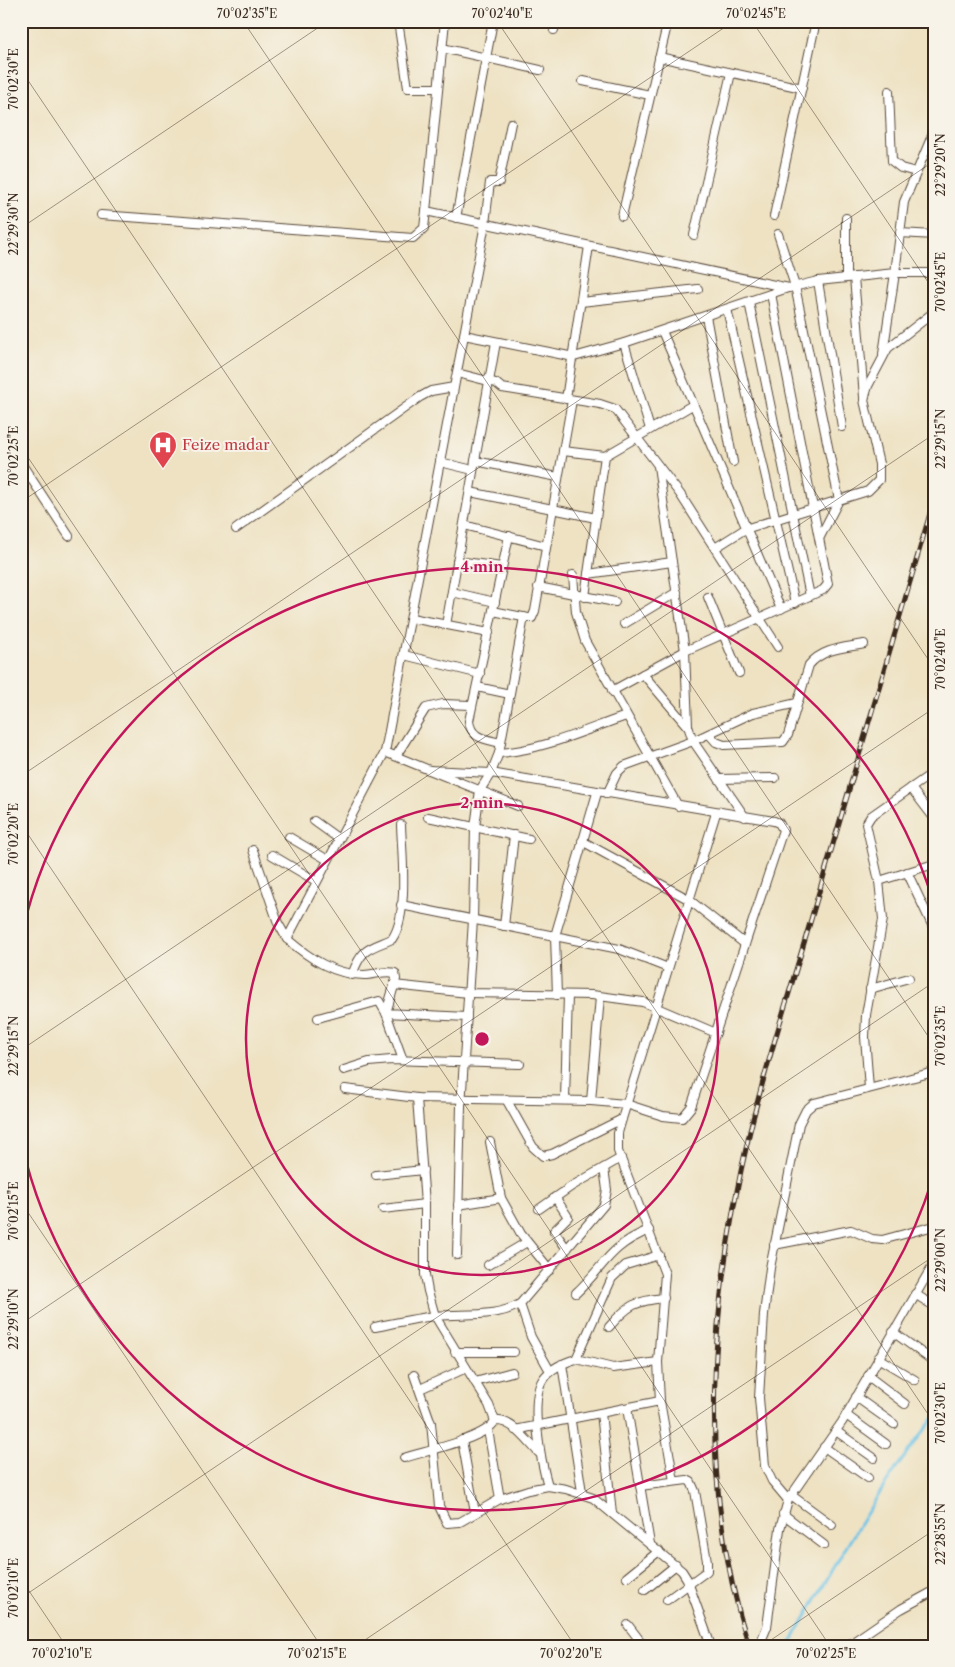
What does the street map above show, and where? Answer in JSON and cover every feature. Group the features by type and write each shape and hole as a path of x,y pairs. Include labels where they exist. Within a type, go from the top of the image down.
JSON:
{"street":[{"path":"398,21 408,88 438,88"},
{"path":"101,215 413,238 424,228 445,21"},
{"path":"456,218 494,21"},
{"path":"554,30 556,21"},
{"path":"622,216 668,21"},
{"path":"774,216 816,21"},
{"path":"442,48 540,70"},
{"path":"659,57 802,88"},
{"path":"694,235 731,73"},
{"path":"583,81 650,95"},
{"path":"889,91 892,161 901,168 916,172"},
{"path":"287,939 386,752 464,335 490,182 499,182 512,123"},
{"path":"882,358 904,202 934,131"},
{"path":"426,211 792,287"},
{"path":"715,548 745,529 868,491 879,480 879,464 864,400 850,277 846,218"},
{"path":"900,233 934,235"},
{"path":"778,234 792,287 840,500 820,537"},
{"path":"494,611 532,618 534,615 563,450 589,246"},
{"path":"464,335 574,357 624,344 792,287 850,277 895,273 934,273"},
{"path":"818,281 842,427"},
{"path":"581,302 698,289"},
{"path":"612,691 685,651 823,590 828,584 771,294"},
{"path":"749,302 810,596"},
{"path":"727,309 795,603"},
{"path":"864,400 873,375 882,358 898,338 934,312"},
{"path":"706,316 733,462"},
{"path":"662,331 745,529 781,609"},
{"path":"446,625 496,342"},
{"path":"624,344 650,429"},
{"path":"456,373 489,381 502,388 615,409 680,494 778,647"},
{"path":"236,529 420,397 431,391 454,386"},
{"path":"563,450 605,456 689,407"},
{"path":"585,597 605,456"},
{"path":"475,461 558,477"},
{"path":"440,462 474,470"},
{"path":"21,463 69,536"},
{"path":"658,464 685,651 688,726 693,741 745,818"},
{"path":"470,492 596,518"},
{"path":"464,525 546,546"},
{"path":"501,743 483,739 472,732 469,721 509,536"},
{"path":"457,560 502,567"},
{"path":"588,574 672,562"},
{"path":"573,575 573,595 585,641 678,806"},
{"path":"538,587 615,602"},
{"path":"452,592 495,602"},
{"path":"624,624 677,592"},
{"path":"708,597 739,673"},
{"path":"457,1255 462,1098 473,920 476,827 480,790 492,773 499,753 524,617"},
{"path":"411,618 489,633"},
{"path":"709,734 716,742 724,745 779,743 788,736 809,665 815,658 832,650 864,644"},
{"path":"404,655 480,674"},
{"path":"643,674 688,726"},
{"path":"477,688 510,694"},
{"path":"396,756 426,708 443,704 471,705"},
{"path":"607,794 617,773 624,766 693,741 753,713 797,704"},
{"path":"499,753 520,751 546,744 626,716"},
{"path":"386,752 518,806"},
{"path":"345,1089 417,1098 565,1099 626,1104 663,1116 682,1118 690,1108 783,830 779,823 774,821 745,818 597,793 492,773 429,770"},
{"path":"869,1088 865,1037 870,989 882,934 883,912 879,881 867,830 867,819 934,772"},
{"path":"719,779 775,778"},
{"path":"911,788 934,818"},
{"path":"558,995 555,936 597,793"},
{"path":"674,1481 660,1401 658,1362 665,1274 621,1158 617,1142 626,1104 716,813"},
{"path":"428,817 529,839"},
{"path":"314,821 339,839"},
{"path":"352,974 364,951 370,946 392,939 397,928 401,905 401,825"},
{"path":"504,926 514,836"},
{"path":"289,837 328,860"},
{"path":"582,841 688,899 745,944"},
{"path":"254,850 278,923 287,939 330,969 352,974 392,972 396,976 386,1012"},
{"path":"272,856 316,882"},
{"path":"879,881 934,864"},
{"path":"907,872 934,929"},
{"path":"401,905 619,949 668,968"},
{"path":"870,989 909,978"},
{"path":"394,985 468,993 600,996 643,1002 716,1033"},
{"path":"565,1099 568,995"},
{"path":"591,1101 600,996"},
{"path":"318,1018 375,1000 382,1003 402,1060"},
{"path":"386,1012 467,1017"},
{"path":"344,1070 379,1060 520,1064"},
{"path":"832,1525 789,1498 772,1481 765,1466 759,1416 764,1314 774,1245 797,1134 806,1110 820,1101 934,1072"},
{"path":"417,1098 425,1204 425,1275 435,1316 455,1352 489,1405 495,1421"},
{"path":"506,1099 533,1147 543,1156 552,1154 622,1119"},
{"path":"490,1142 501,1198 527,1242 550,1270"},
{"path":"538,1209 621,1158"},
{"path":"375,1327 435,1316 488,1314 511,1309 520,1304 604,1205 607,1190 604,1168"},
{"path":"376,1176 423,1170"},
{"path":"458,1204 501,1198"},
{"path":"555,1198 568,1217 554,1231 567,1249"},
{"path":"383,1209 425,1204"},
{"path":"774,1245 852,1230 872,1240 882,1240 934,1226"},
{"path":"576,1293 614,1250 631,1238 649,1230"},
{"path":"488,1265 527,1242"},
{"path":"576,1359 612,1278 626,1265 659,1255"},
{"path":"758,1646 767,1627 783,1514 789,1498 846,1415 915,1294 930,1277 934,1263"},
{"path":"915,1294 934,1306"},
{"path":"609,1327 624,1309 634,1303 642,1300 664,1298"},
{"path":"520,1304 531,1336 550,1371"},
{"path":"893,1332 929,1358"},
{"path":"455,1352 514,1352"},
{"path":"878,1358 915,1380"},
{"path":"548,1486 539,1453 538,1392 542,1380 550,1371 576,1359 614,1368 658,1362"},
{"path":"562,1364 582,1492"},
{"path":"420,1388 466,1368"},
{"path":"475,1382 512,1372"},
{"path":"414,1375 428,1412 435,1448 439,1506 447,1523 456,1524 500,1499 548,1486 582,1492 612,1513 682,1572 690,1585 709,1645"},
{"path":"868,1376 905,1404"},
{"path":"856,1397 894,1424"},
{"path":"515,1430 660,1401"},
{"path":"627,1408 650,1544"},
{"path":"601,1413 612,1513"},
{"path":"846,1415 886,1444"},
{"path":"404,1458 488,1430 495,1421"},
{"path":"495,1421 506,1422 539,1453"},
{"path":"488,1430 500,1499"},
{"path":"836,1431 874,1458"},
{"path":"462,1440 475,1513"},
{"path":"824,1447 868,1478"},
{"path":"640,1486 687,1480 691,1482 695,1491 708,1561 707,1572 667,1600"},
{"path":"783,1514 824,1545"},
{"path":"627,1577 659,1551"},
{"path":"645,1590 676,1565"},
{"path":"847,1646 901,1609 934,1591"},
{"path":"628,1625 644,1646"}],"waterway":[{"path":"789,1646 875,1500 934,1418"}],"railway":[{"path":"749,1646 732,1583 721,1519 715,1454 718,1323 736,1194 765,1075 934,500"}],"place":[{"name":"Feize madar","path":"163,469"}]}
